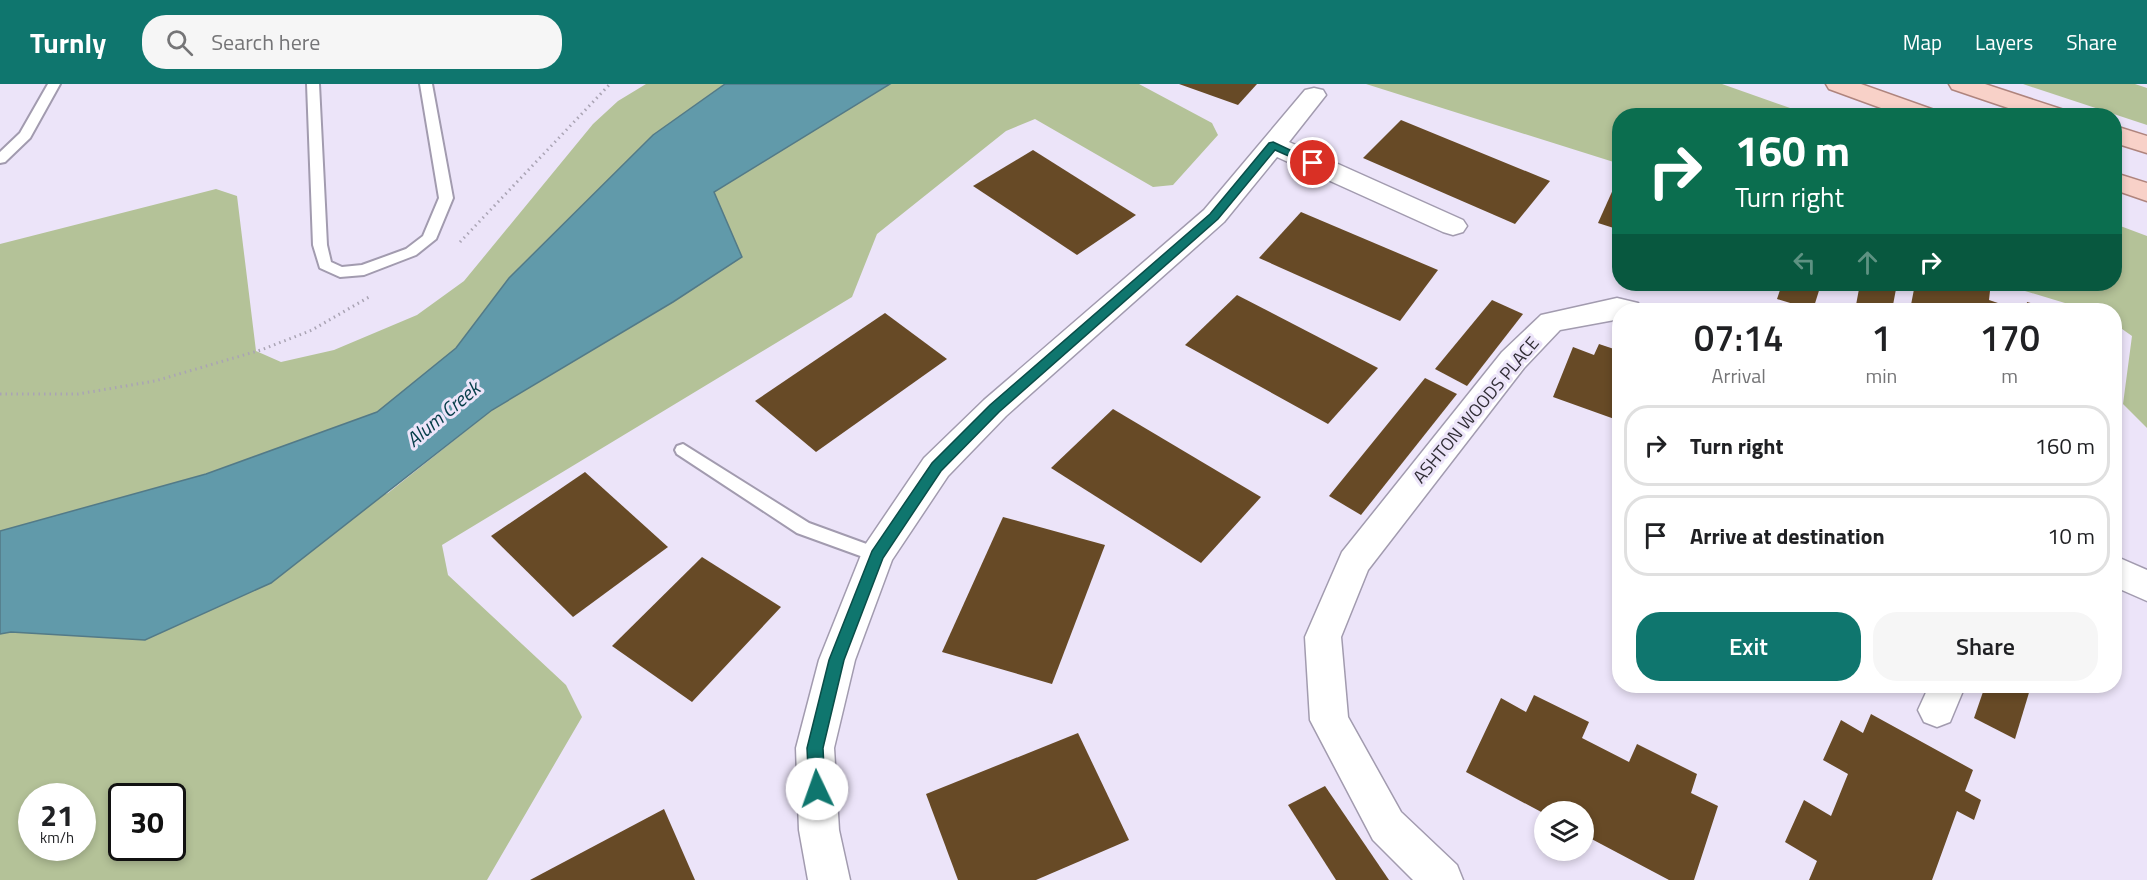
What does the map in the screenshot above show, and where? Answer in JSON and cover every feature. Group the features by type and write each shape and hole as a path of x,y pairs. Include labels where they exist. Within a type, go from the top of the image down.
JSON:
{"main road":[{"path":"1838,84 1906,108"},
{"path":"1961,84 2034,108"},
{"path":"2122,136 2147,145"},
{"path":"2122,183 2147,192"}],"street":[{"path":"829,880 819,830 815,748 837,660 877,555 936,467 994,408 1214,216 1314,95"},
{"path":"1273,145 1453,226"},
{"name":"ASHTON WOODS PLACE","path":"1442,880 1387,826 1329,720 1323,637 1354,562 1513,360 1551,322 1612,309"},
{"path":"2122,574 2147,586"}],"lane":[{"path":"0,159 25,135 54,84"},
{"path":"313,84 320,245 325,265 340,272 364,270 411,252 429,239 446,198 426,84"},
{"path":"683,450 803,528 877,555"}],"green space":[{"path":"646,84 725,84 653,135 509,278 456,348 377,412 206,474 0,531 0,244 216,189 237,196 256,351 281,362 334,350 417,315 464,281 593,124 618,101"},
{"path":"890,84 1139,84 1212,123 1218,135 1173,185 1153,187 1035,119 1006,131 877,234 852,297 442,545 448,575 566,685 582,717 487,880 0,880 0,634 388,493 492,410 673,302 741,257 713,192"},
{"path":"1366,84 1722,84 1790,108 1612,108 1612,161"},
{"path":"2023,84 2135,84 2147,88 2147,125 2122,117 2122,108 2096,108"},
{"path":"2122,227 2147,236 2147,428 2123,404 2132,336 2122,329 2122,303 2065,303 2025,291 2122,291"}],"water":[{"name":"Alum Creek","path":"725,84 890,84 714,192 742,257 673,302 492,410 271,583 145,640 11,632 0,634 0,531 206,474 377,412 456,348 509,278 653,135"}],"building":[{"path":"1179,84 1257,84 1238,105"},
{"path":"1401,120 1550,181 1515,224 1363,158"},
{"path":"1033,150 1136,215 1077,255 973,186"},
{"path":"1612,192 1612,227 1598,223"},
{"path":"1301,212 1438,270 1400,321 1259,258"},
{"path":"1780,291 1819,291 1815,303 1790,303 1777,299"},
{"path":"1859,291 1896,291 1893,303 1856,303"},
{"path":"1914,291 1990,291 1989,300 1998,303 1911,303"},
{"path":"1237,295 1378,368 1328,424 1185,345"},
{"path":"1492,300 1523,314 1467,386 1435,369"},
{"path":"885,313 947,359 816,452 755,401"},
{"path":"1599,344 1612,348 1612,418 1553,397 1573,347 1594,355"},
{"path":"1425,378 1457,394 1361,515 1329,496"},
{"path":"1113,409 1261,497 1201,563 1051,468"},
{"path":"585,472 668,547 573,617 491,536"},
{"path":"1003,517 1105,545 1052,684 942,652"},
{"path":"702,557 781,607 692,702 612,646"},
{"path":"1983,693 2029,693 2015,739 1974,718"},
{"path":"1534,695 1589,722 1582,738 1629,762 1637,744 1697,774 1691,793 1718,806 1694,880 1669,880 1594,840 1594,801 1534,801 1534,808 1466,772 1501,698 1526,712"},
{"path":"1871,714 1973,770 1965,791 1981,800 1974,820 1957,811 1932,880 1809,880 1817,861 1785,842 1804,800 1831,816 1848,774 1823,760 1841,720 1863,733"},
{"path":"1078,733 1129,840 1036,880 958,880 926,794"},
{"path":"1325,786 1389,880 1336,880 1288,805"},
{"path":"664,809 695,880 530,880"}],"route":[{"path":"817,789 815,748 837,660 877,555 936,467 994,408 1214,216 1273,145 1313,163"}]}
